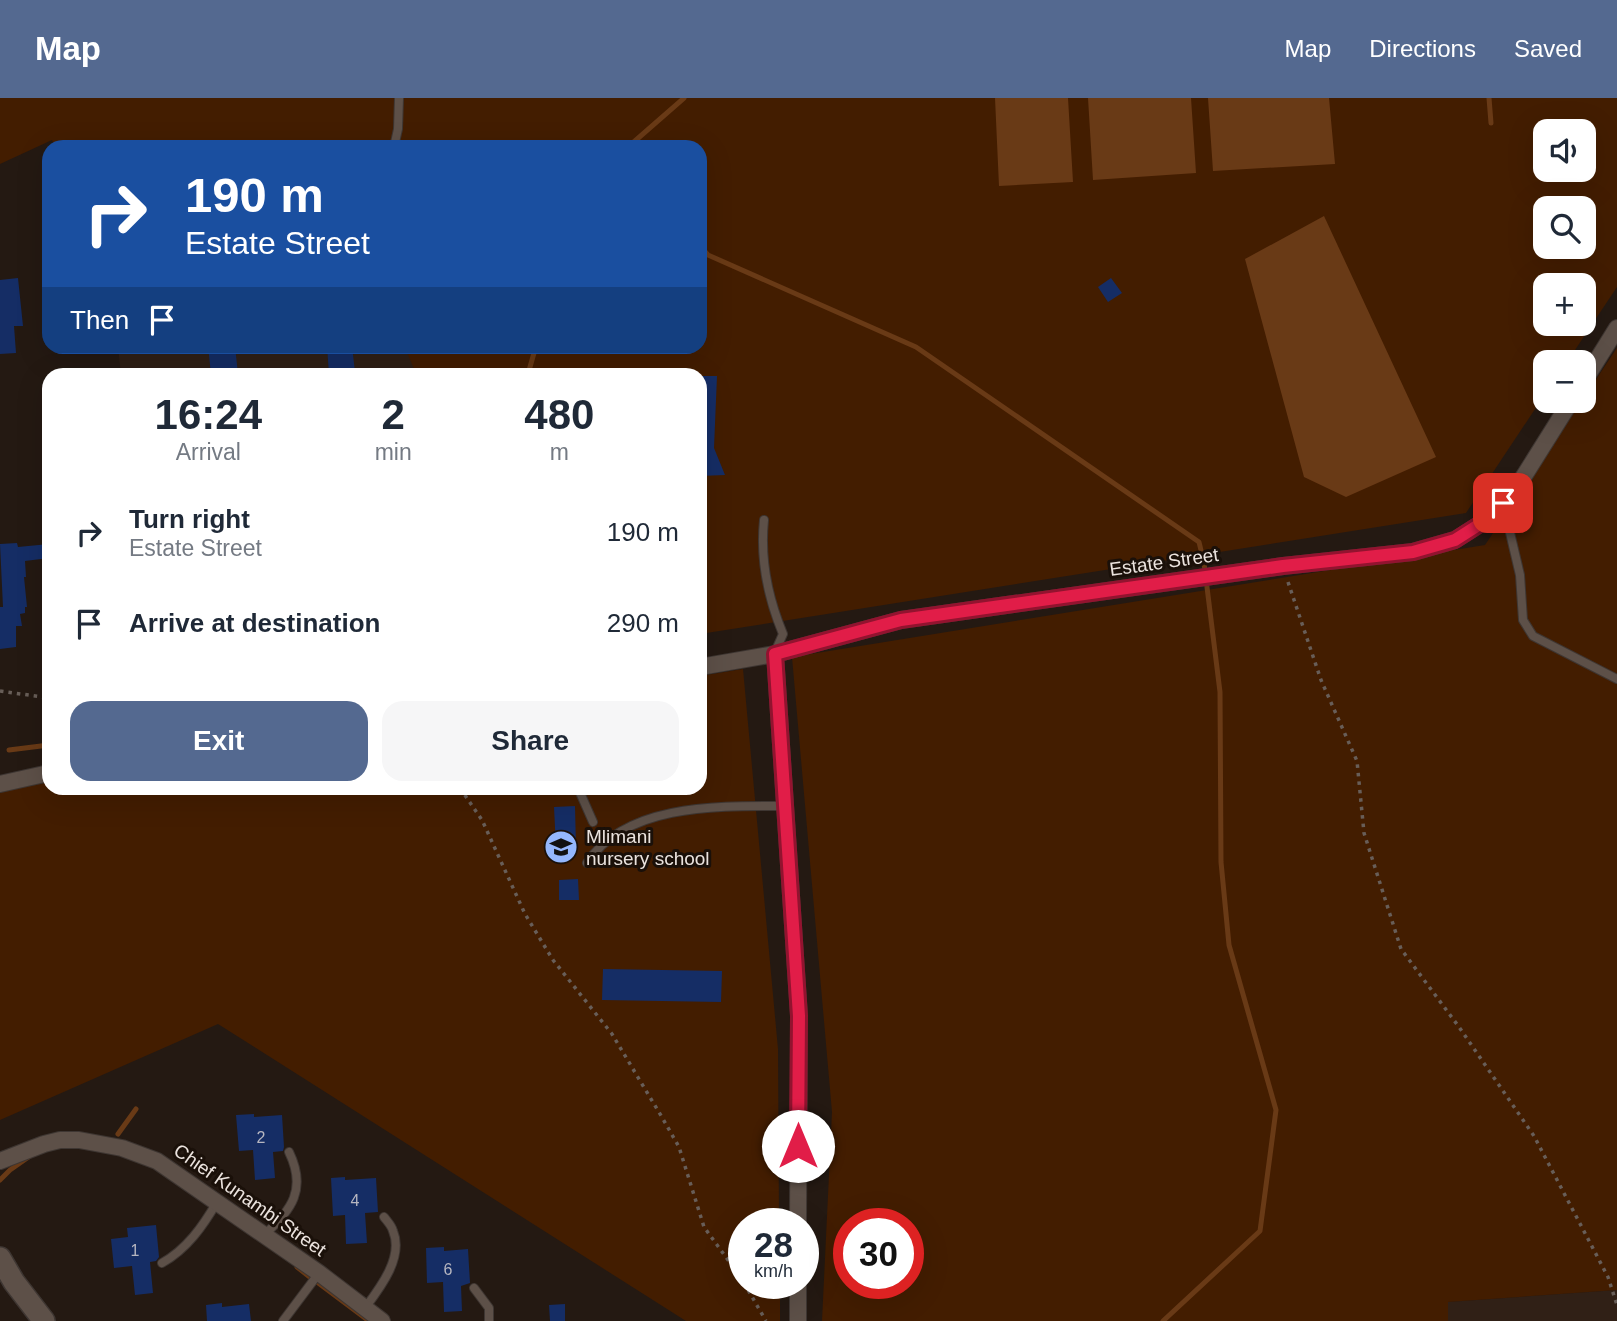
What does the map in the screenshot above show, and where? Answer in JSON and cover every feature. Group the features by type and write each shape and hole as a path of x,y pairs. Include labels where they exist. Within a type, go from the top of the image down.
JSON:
{"street":[{"path":"1596,362 1617,328"},
{"name":"Estate Street","path":"707,666 775,654 901,620 1283,566 1413,552 1455,540 1491,517 1503,503 1519,484 1563,413"},
{"path":"775,654 799,1016 798,1208"},
{"path":"0,784 42,775"},
{"name":"Chief Kunambi Street","path":"0,1161 60,1140 79,1140 122,1148 157,1161 319,1273 382,1321"},
{"path":"0,1258 14,1282 44,1321"},
{"path":"798,1299 798,1321"}],"lane":[{"path":"396,140 399,98"},
{"path":"1503,503 1520,575 1523,620 1533,636 1617,679"},
{"path":"764,520 764,563 773,610 783,634 775,654"},
{"path":"581,795 593,822"},
{"path":"587,863 596,848 627,828 656,817 681,811 735,806 785,806"},
{"path":"264,1235 281,1219 295,1197 298,1175 289,1152"},
{"path":"162,1262 178,1253 202,1226 216,1202"},
{"path":"366,1308 382,1285 393,1260 396,1243 393,1230 384,1217"},
{"path":"283,1321 319,1273"},
{"path":"474,1288 489,1308 489,1321"}],"path":[{"path":"1283,566 1321,680 1357,761 1364,833 1401,950 1459,1027 1534,1136 1608,1277 1617,1306"},
{"path":"0,691 42,697"},
{"path":"465,795 482,820 532,926 553,960 612,1034 663,1119 678,1147 704,1227 728,1261"},
{"path":"753,1299 765,1321"}],"shaded area":[{"path":"0,98 1617,98 1617,287 1596,318 1596,273 1533,273 1533,336 1584,336 1575,350 1533,350 1533,412 1466,513 707,633 707,368 414,368 408,354 707,354 707,140 42,140 42,145 0,164"},
{"path":"995,98 1068,98 1073,182 999,186"},
{"path":"1088,98 1191,98 1196,173 1093,180"},
{"path":"1208,98 1329,98 1335,164 1213,171"},
{"path":"1324,216 1436,457 1346,497 1304,477 1245,259"},
{"path":"1617,348 1617,1290 1448,1302 1448,1321 822,1321 832,1112 792,657 1485,545 1573,413 1596,413 1596,379"},
{"path":"119,354 427,354 419,368 120,368"},
{"path":"743,669 778,1049 779,1208 728,1208 728,1299 780,1299 780,1321 686,1321 218,1024 0,1120 0,790 42,783 42,795 707,795 707,675"},
{"path":"1617,1290 1617,1321 1448,1321 1447,1302"}],"building":[{"path":"18,278 23,326 14,326 16,353 0,354 0,280"},
{"path":"1111,278 1122,293 1108,302 1098,287"},
{"path":"209,354 236,354 237,368 210,368"},
{"path":"328,354 353,354 355,368 329,368"},
{"path":"707,376 717,376 714,448 725,475 707,476"},
{"path":"17,543 18,547 42,545 42,559 25,561 27,607 25,613 20,614 22,626 16,626 16,647 0,649 0,607 3,607 0,544"},
{"name":"Mlimani nursery school","path":"575,806 576,847 556,848 554,807"},
{"name":"Mlimani nursery school","path":"578,879 579,900 559,900 559,880"},
{"path":"603,969 722,971 721,1002 602,1000"},
{"path":"254,1114 254,1117 282,1115 284,1147 283,1151 273,1152 275,1178 255,1180 253,1150 239,1151 236,1115"},
{"path":"345,1177 345,1180 376,1178 378,1212 365,1213 367,1243 346,1244 345,1215 333,1216 331,1178"},
{"path":"156,1225 159,1257 150,1262 153,1293 135,1295 132,1266 114,1268 111,1239 128,1237 127,1228"},
{"path":"444,1247 444,1251 468,1249 470,1283 461,1286 462,1311 444,1312 443,1282 427,1283 426,1248"},
{"path":"222,1303 222,1307 249,1304 251,1321 207,1321 206,1305"},
{"path":"565,1304 565,1321 550,1321 549,1305"}],"waterway":[{"path":"636,140 684,98"},
{"path":"1489,98 1491,123"},
{"path":"707,254 916,347 1199,542 1220,692 1221,862 1229,945 1276,1110 1260,1231 1163,1321"},
{"path":"530,368 534,354"},
{"path":"9,750 42,746"},
{"path":"118,1134 136,1109"},
{"path":"0,1180 30,1156"},
{"path":"297,1267 311,1278"},
{"path":"317,1282 369,1321"}],"place":[{"name":"Mlimani nursery school","path":"561,847"}],"route":[{"path":"798,1146 799,1016 775,654 901,620 1283,566 1413,552 1455,540 1491,517 1503,503"}]}
